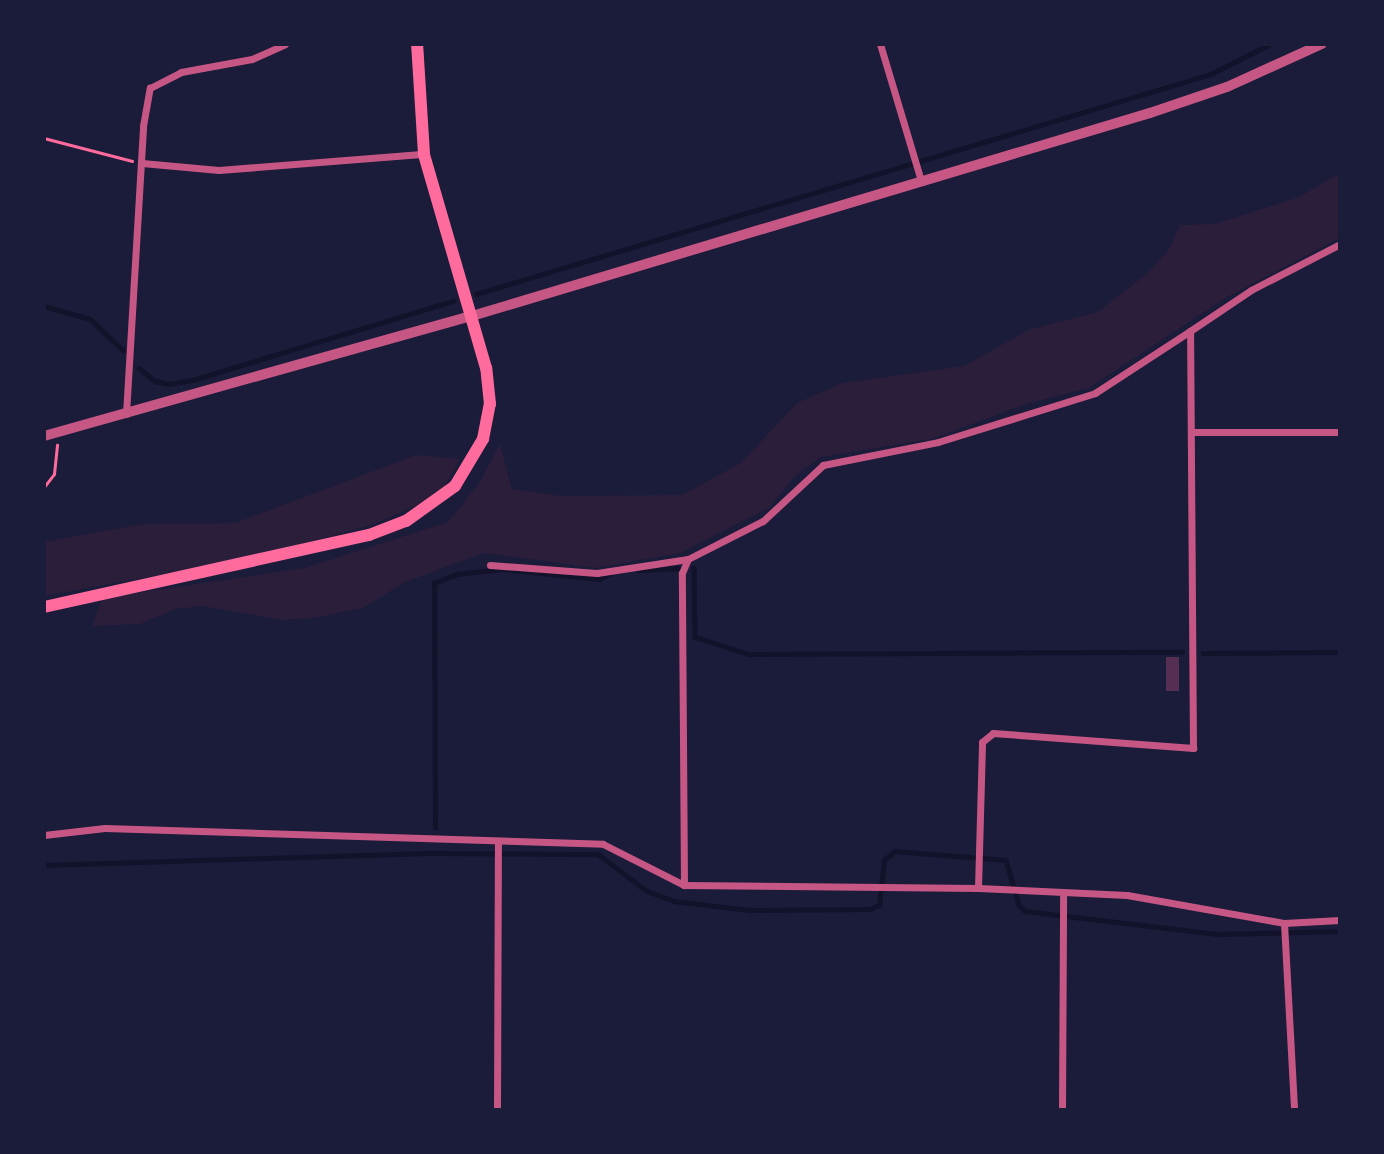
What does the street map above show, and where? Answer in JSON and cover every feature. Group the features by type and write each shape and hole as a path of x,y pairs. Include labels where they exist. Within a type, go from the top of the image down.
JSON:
{"main road":[{"path":"44,607 369,535 427,508 455,486 483,439 490,404 486,368 424,154 417,44"}],"street":[{"path":"126,415 124,380 150,88 181,72 252,60 285,44"},
{"path":"880,44 921,181"},
{"path":"44,436 471,316 921,181 1227,87 1322,44"},
{"path":"142,163 219,170 424,154"},
{"path":"490,565 597,573 688,558 763,521 823,465 938,442 1095,393 1251,290 1340,244"},
{"path":"978,888 982,742 993,733 1193,748 1190,331"},
{"path":"1191,432 1340,432"},
{"path":"684,886 682,573 688,558"},
{"path":"44,835 105,828 498,844 603,844 684,886 978,888 1127,895 1284,923 1340,920"},
{"path":"497,1110 498,844"},
{"path":"1062,1110 1063,893"},
{"path":"1284,923 1294,1110"}],"path":[{"path":"44,138 142,163"},
{"path":"44,487 54,474 58,434"}],"shaded area":[{"path":"1340,173 1340,238 1227,297 1089,388 1026,404 931,439 821,457 795,476 769,508 680,553 595,568 484,553 405,582 363,608 313,618 282,620 203,606 175,609 140,624 92,626 102,598 305,568 448,522 479,483 500,444 512,489 560,496 682,495 741,463 797,403 843,383 964,366 1028,330 1098,312 1149,272 1169,249 1180,225 1215,224 1297,198"},
{"path":"416,455 460,459 445,486 418,505 372,525 238,561 44,596 44,542 143,524 235,523"}],"building":[{"path":"1166,657 1179,657 1179,691 1166,691"}],"waterway":[{"path":"476,294 1211,74 1270,44"},
{"path":"139,368 155,381 169,384 196,379 453,301"},
{"path":"44,306 90,319 123,350"},
{"path":"638,570 678,568"},
{"path":"694,568 695,637 749,654 1182,652"},
{"path":"435,828 434,583 457,574 502,569 599,579 612,573"},
{"path":"1203,653 1340,652"},
{"path":"44,865 436,853 598,854 647,891 674,901 750,910 870,909 879,905 884,860 895,851 1006,860 1019,905 1025,911 1219,934 1340,931"}]}
